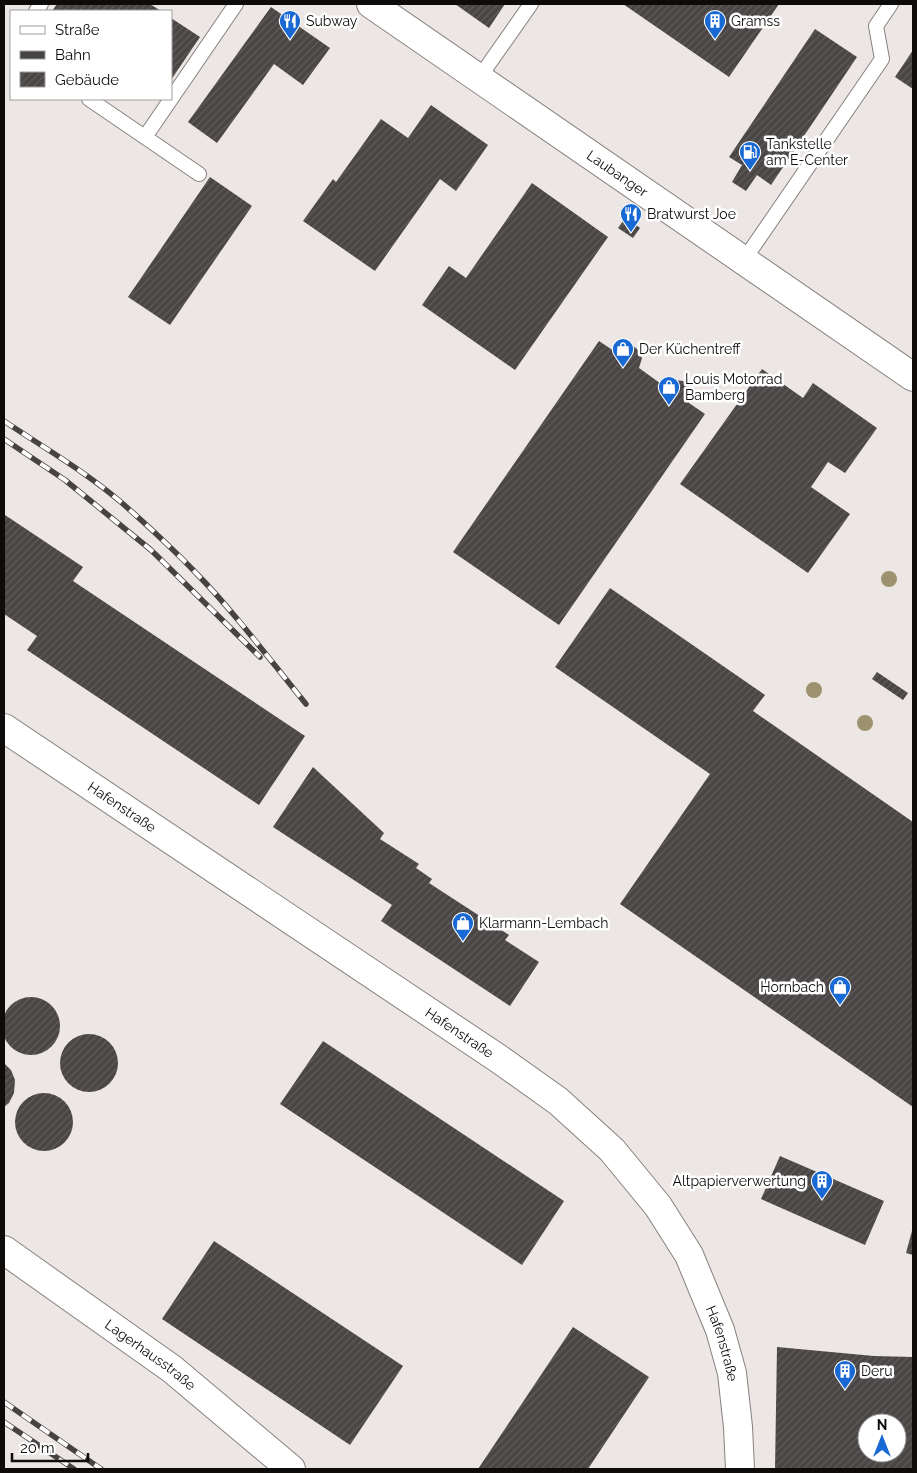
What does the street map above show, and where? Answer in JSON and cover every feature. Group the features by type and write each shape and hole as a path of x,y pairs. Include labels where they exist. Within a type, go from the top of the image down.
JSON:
{"street":[{"name":"Laubanger","path":"371,4 913,377"},
{"name":"Hafenstraße","path":"4,728 499,1058 558,1101 612,1150 658,1206 689,1255 720,1330 732,1372 740,1469"},
{"name":"Lagerhausstraße","path":"4,1250 172,1369 291,1469"}],"lane":[{"path":"172,98 236,4"},
{"path":"479,78 531,4"},
{"path":"744,260 882,59 876,26 891,4"},
{"path":"90,100 199,174"},
{"path":"145,137 170,100"}],"building":[{"path":"57,4 150,4 159,10 53,10"},
{"path":"455,4 505,4 489,28"},
{"name":"Gramss","path":"623,4 779,4 729,77"},
{"path":"271,7 330,48 303,85 274,64 217,143 188,122"},
{"path":"172,19 200,37 172,79"},
{"path":"815,29 857,57 771,185 757,175 746,191 732,182 742,165 729,157"},
{"path":"913,50 913,89 895,77"},
{"path":"431,105 488,145 456,191 440,179 375,271 303,221 333,179 336,182 381,119 408,138"},
{"path":"210,177 252,206 170,325 128,297"},
{"path":"532,183 608,237 515,370 422,305 449,266 466,278"},
{"name":"Bratwurst Joe","path":"626,217 640,228 633,238 618,228"},
{"path":"599,341 614,351 622,345 633,346 642,358 639,368 664,386 673,380 683,381 691,388 692,393 689,403 705,414 559,625 453,552"},
{"path":"762,369 803,398 813,383 877,428 845,473 828,462 811,487 850,514 808,573 680,484"},
{"path":"5,515 83,567 73,581 305,736 259,805 27,650 37,636 4,614"},
{"name":"Hornbach","path":"610,588 765,695 753,711 913,822 913,1107 620,904 710,774 555,667"},
{"path":"877,672 908,693 903,700 872,679"},
{"path":"313,767 384,833 380,839 419,864 416,868 432,879 429,883 509,935 505,940 539,962 510,1006 381,921 392,905 273,827"},
{"path":"25,997 37,997 52,1005 60,1020 60,1032 52,1047 37,1055 25,1055 10,1047 2,1032 2,1020 10,1005"},
{"path":"83,1034 95,1034 110,1042 118,1057 118,1069 110,1084 95,1092 83,1092 68,1084 60,1069 60,1057 68,1042"},
{"path":"323,1041 564,1201 522,1265 280,1104"},
{"path":"4,1063 11,1070 15,1080 14,1093 9,1103 4,1107"},
{"path":"38,1093 50,1093 65,1101 73,1116 73,1128 65,1143 50,1151 38,1151 23,1143 15,1128 15,1116 23,1101"},
{"name":"Altpapierverwertung","path":"780,1156 884,1201 865,1245 761,1199"},
{"path":"913,1227 913,1255 906,1253"},
{"path":"214,1241 403,1366 350,1445 162,1319"},
{"path":"573,1327 649,1377 588,1469 478,1469"},
{"name":"Deru","path":"777,1347 874,1356 913,1357 913,1469 775,1469"}],"railway":[{"path":"4,421 94,481 160,537 225,605 306,704"},
{"path":"4,439 65,480 151,550 260,657"},
{"path":"4,1402 101,1469"},
{"path":"4,1422 74,1469"}],"place":[{"name":"Subway","path":"290,40"},
{"name":"Gramss","path":"715,40"},
{"name":"Tankstelle am E-Center","path":"750,171"},
{"name":"Bratwurst Joe","path":"631,233"},
{"name":"Der Küchentreff","path":"623,368"},
{"name":"Louis Motorrad Bamberg","path":"669,406"},
{"name":"Klarmann-Lembach","path":"463,942"},
{"name":"Hornbach","path":"840,1006"},
{"name":"Altpapierverwertung","path":"822,1200"},
{"name":"Deru","path":"845,1390"}]}
